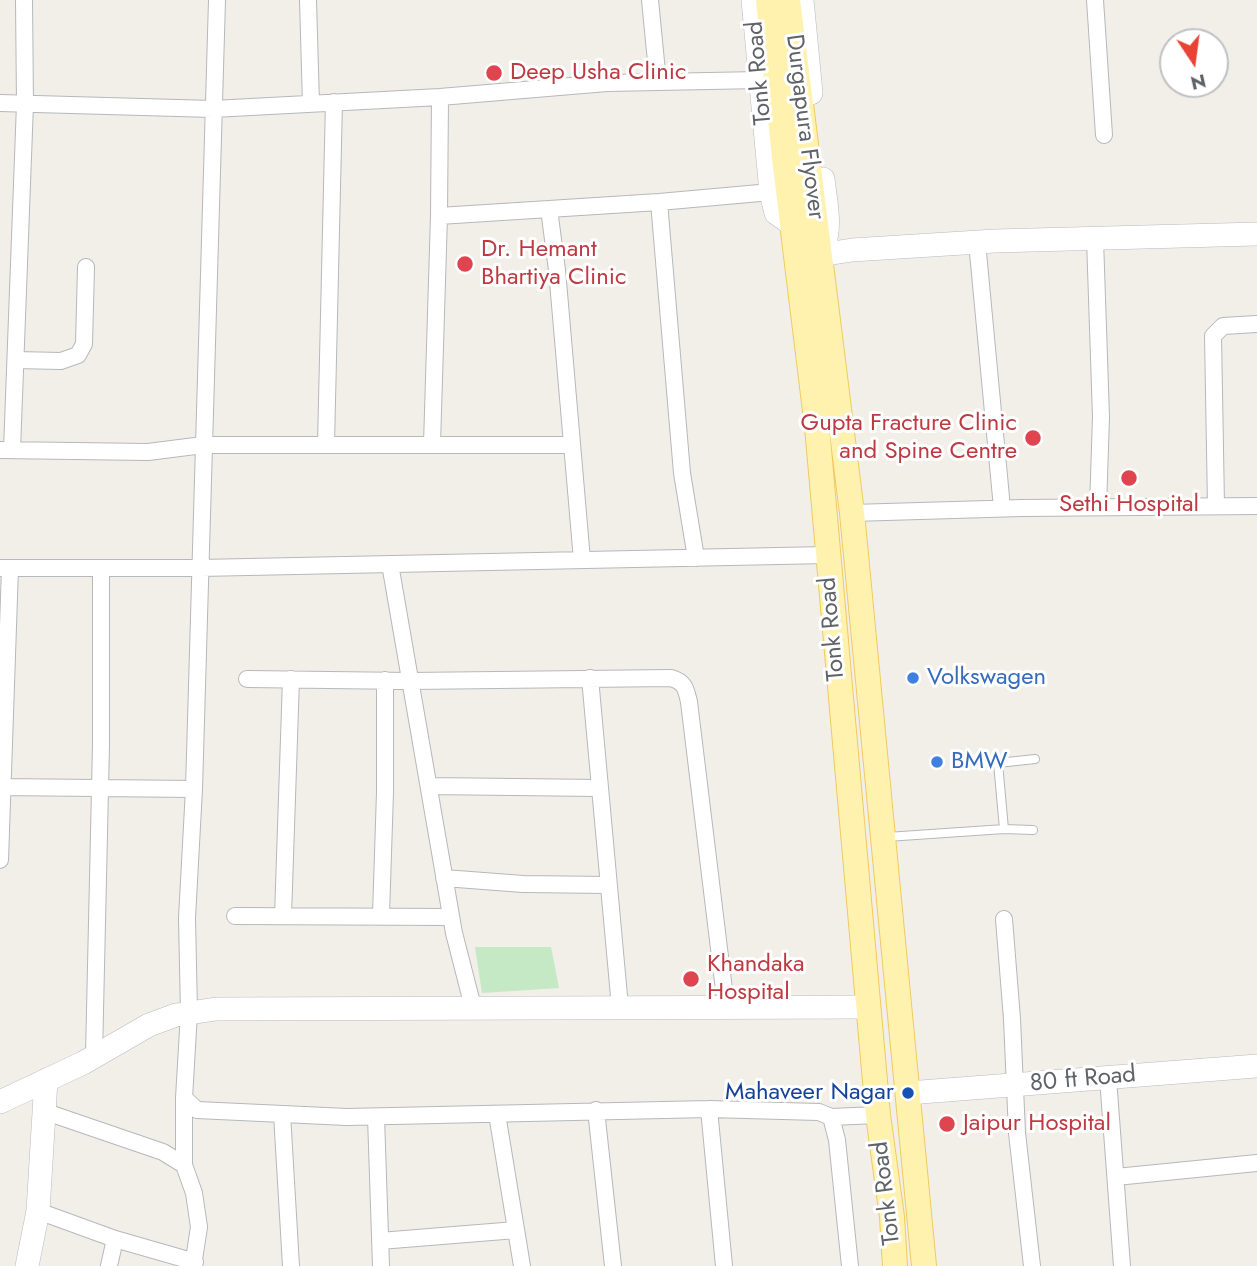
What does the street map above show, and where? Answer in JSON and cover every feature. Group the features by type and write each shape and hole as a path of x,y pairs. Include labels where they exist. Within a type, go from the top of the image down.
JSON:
{"main road":[{"name":"Durgapura Flyover","path":"768,0 784,207"},
{"name":"Durgapura Flyover","path":"788,0 820,255"},
{"name":"Tonk Road","path":"784,207 817,427 878,1115 892,1217 895,1266"},
{"name":"Tonk Road","path":"820,255 852,513 924,1266"}],"street":[{"path":"24,0 25,104 16,360 6,450 148,452 203,445 572,445"},
{"path":"38,1211 194,1264 200,1227 194,1193 184,1165 184,1098 189,1013 187,918 194,789 217,0"},
{"path":"307,0 311,104"},
{"path":"650,0 657,82"},
{"name":"Tonk Road","path":"753,0 760,80 784,207"},
{"name":"Tonk Road","path":"802,0 828,223 827,241 820,255"},
{"path":"1095,0 1104,135"},
{"path":"0,103 213,108 440,97 607,83 760,80"},
{"path":"432,444 440,97"},
{"path":"326,444 334,102"},
{"path":"439,216 659,202 784,207"},
{"path":"659,202 682,473 696,558"},
{"path":"549,209 582,560"},
{"path":"820,255 852,250 977,242 1257,234"},
{"path":"1095,239 1101,417 1098,507"},
{"path":"977,242 1003,508"},
{"path":"16,360 61,361 78,355 83,344 86,267"},
{"path":"1216,506 1213,336 1223,327 1257,324"},
{"path":"852,513 1003,508 1257,506"},
{"path":"0,860 5,568 200,568 827,555"},
{"path":"390,564 451,917 472,1007"},
{"path":"94,1055 100,788 101,568"},
{"path":"590,678 620,1007"},
{"path":"247,679 410,681 671,678 680,681 686,687 726,1006"},
{"path":"283,916 292,680"},
{"path":"381,915 385,680"},
{"path":"429,786 599,788"},
{"path":"1,787 194,789"},
{"path":"444,878 523,884 608,885"},
{"path":"235,916 451,917"},
{"path":"1004,919 1017,1133 1032,1266"},
{"path":"6,1095 46,1080 149,1025 176,1015 216,1009 868,1007"},
{"name":"80 ft Road","path":"908,1093 1257,1066"},
{"path":"1108,1077 1122,1266"},
{"path":"27,1266 38,1211 46,1080"},
{"path":"184,1098 197,1110 282,1114 376,1116 709,1109 819,1112 831,1117 878,1115"},
{"path":"709,1109 724,1266"},
{"path":"596,1111 613,1266"},
{"path":"46,1112 163,1152 184,1165"},
{"path":"282,1114 291,1266"},
{"path":"498,1114 522,1266"},
{"path":"376,1116 381,1266"},
{"path":"831,1117 837,1140 850,1266"},
{"path":"1116,1177 1257,1163"},
{"path":"380,1241 516,1230"},
{"path":"109,1266 115,1239"}],"lane":[{"path":"1004,829 998,763 1035,758"},
{"path":"884,837 1004,829 1033,830"}],"green space":[{"path":"475,947 551,947 559,988 482,993"}],"place":[{"name":"Deep Usha Clinic","path":"494,73"},
{"name":"Dr. Hemant Bhartiya Clinic","path":"465,264"},
{"name":"Gupta Fracture Clinic and Spine Centre","path":"1033,438"},
{"name":"Sethi Hospital","path":"1129,478"},
{"name":"Volkswagen","path":"913,678"},
{"name":"BMW","path":"937,762"},
{"name":"Khandaka Hospital","path":"691,979"},
{"name":"Mahaveer Nagar","path":"908,1093"},
{"name":"Jaipur Hospital","path":"947,1124"}]}
